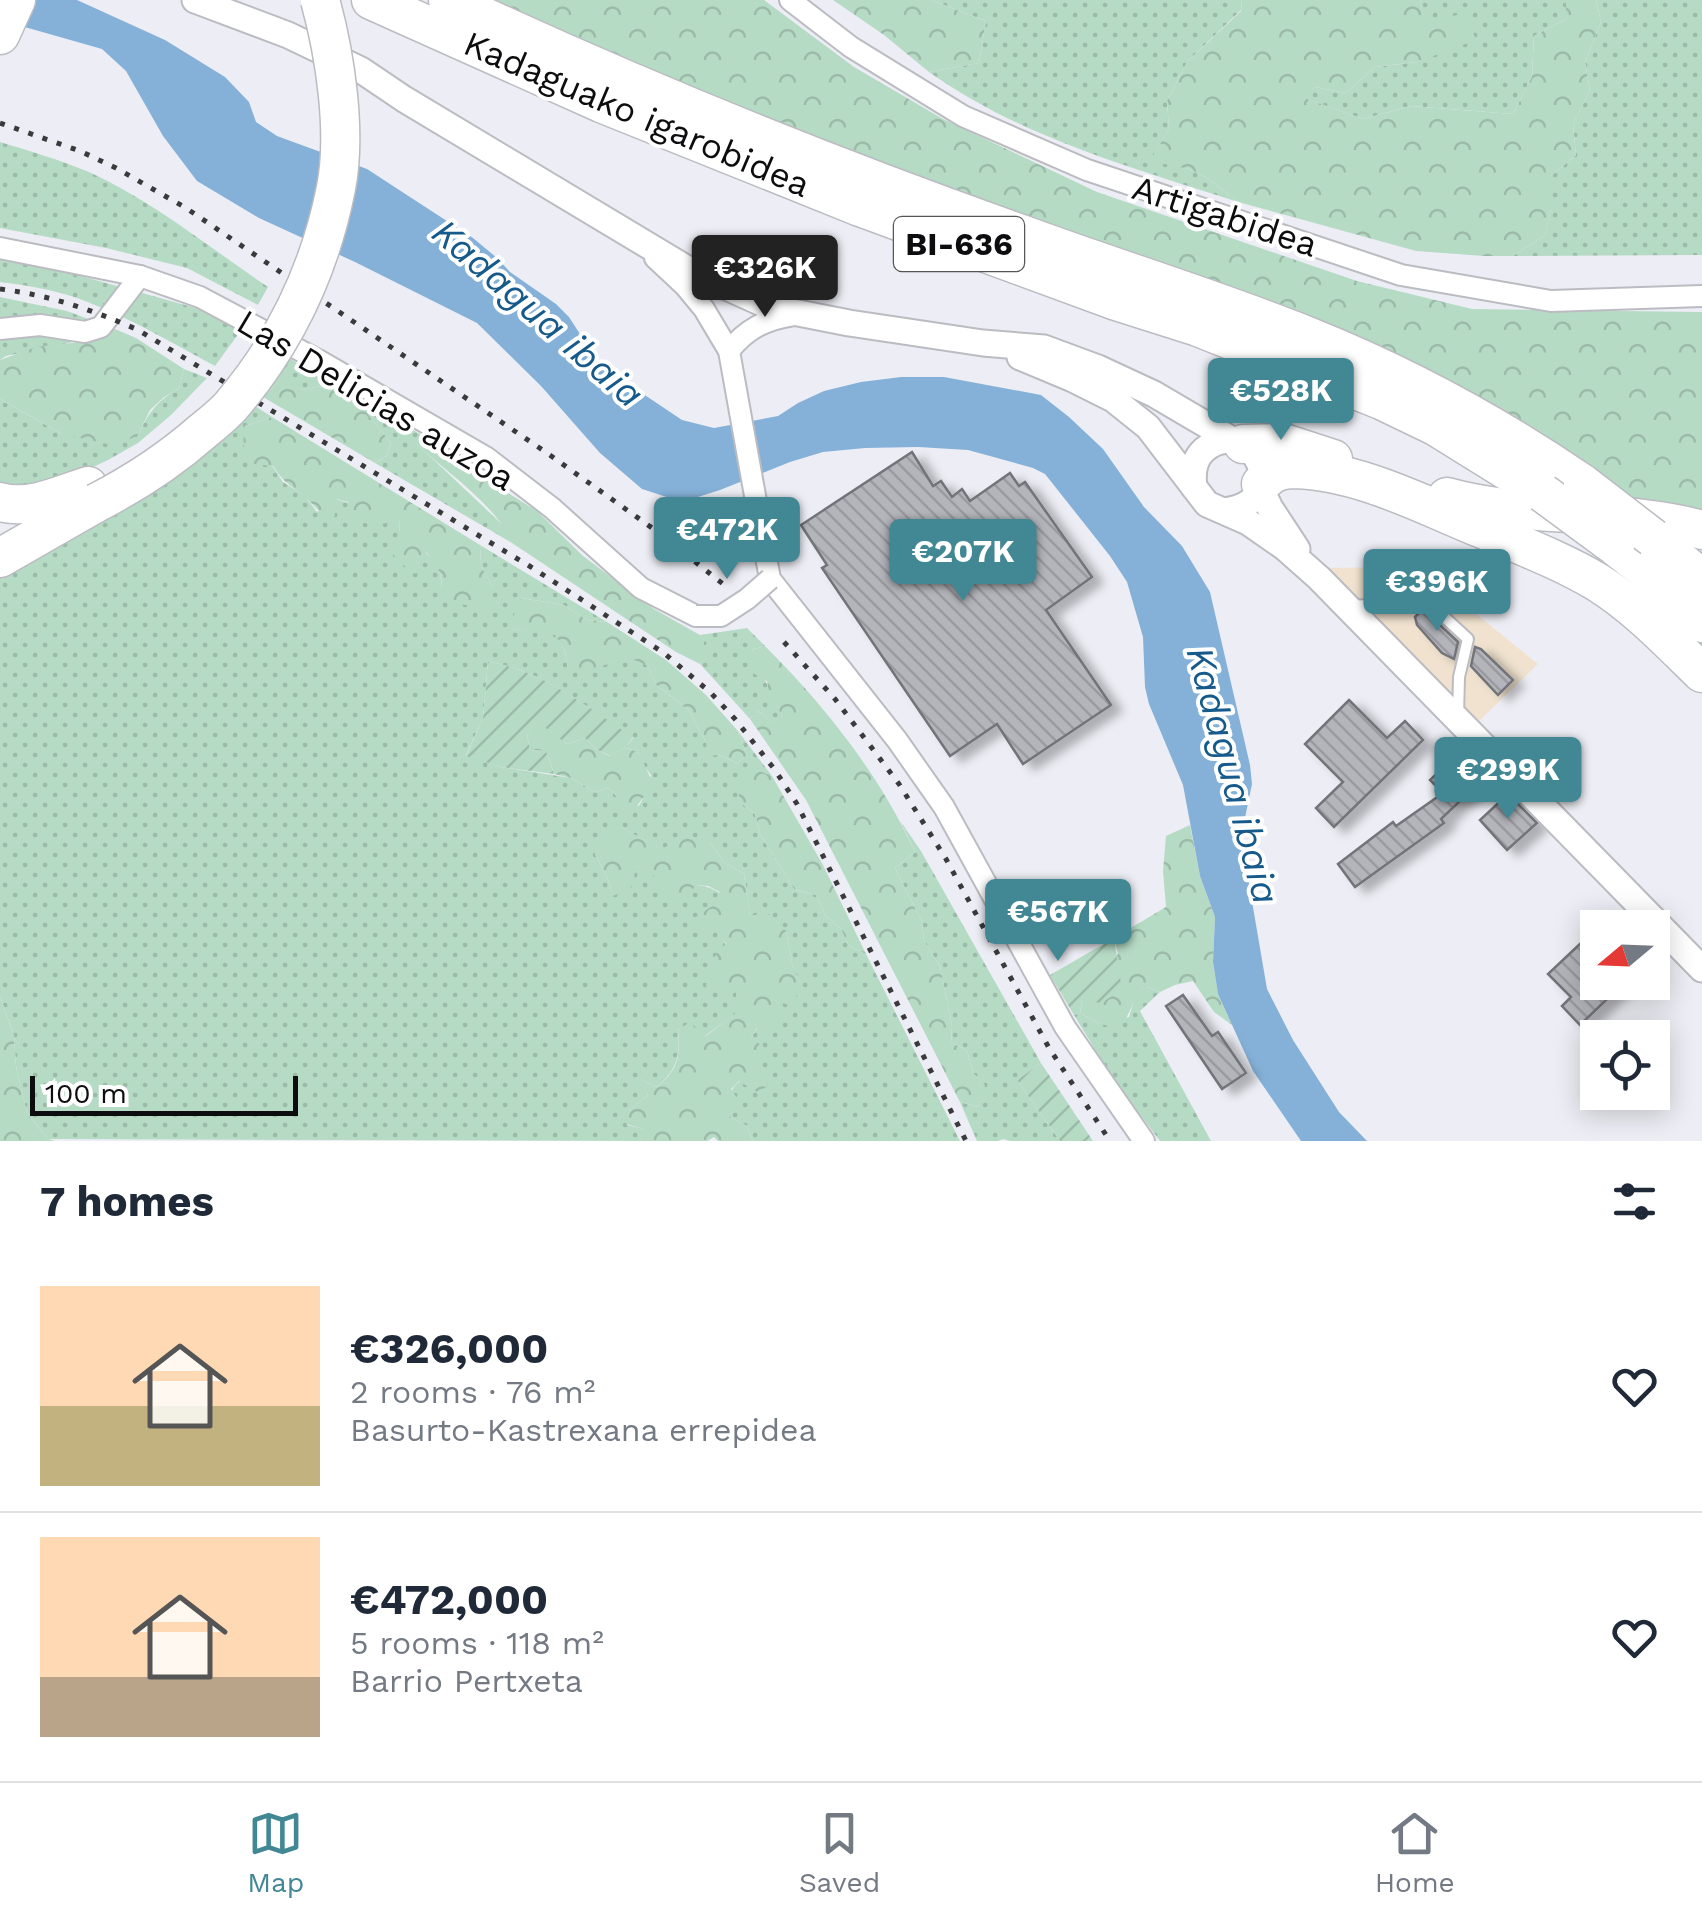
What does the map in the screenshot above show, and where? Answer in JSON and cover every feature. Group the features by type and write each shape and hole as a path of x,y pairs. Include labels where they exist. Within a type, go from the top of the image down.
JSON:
{"highway":[{"path":"0,558 92,495 174,426 232,371 268,316 296,255 317,160 314,58 300,0"},
{"path":"0,502 12,505 92,495 140,481 230,408 268,356 300,304 316,262 336,186 340,114 331,40 320,0"},
{"name":"Kadaguako igarobidea","path":"371,0 601,103 860,207 1198,327 1381,400 1436,428 1544,494 1648,572 1702,623"},
{"name":"Kadaguako igarobidea","path":"448,0 798,150 1311,337 1424,388 1474,414 1583,484 1702,579"},
{"path":"1238,442 1284,443 1452,499 1648,520 1702,530"},
{"path":"1261,486 1269,474 1293,469 1353,479 1420,502 1531,549 1594,580 1634,608 1702,673"}],"street":[{"path":"195,0 288,35 361,70 689,270 734,292 773,308 849,323 1044,348 1154,394 1238,442 1258,458 1261,486 1290,541 1319,578"},
{"name":"Artigabidea","path":"790,0 851,46 963,116 1087,170 1401,274 1552,302 1702,296"},
{"path":"629,233 685,286 726,344 770,580 897,740 944,807 1066,1027 1144,1141"},
{"name":"Las Delicias auzoa","path":"0,248 140,276 200,297 486,458 552,508 642,588 696,616 721,616 770,580"},
{"path":"0,329 40,325 85,332 102,328 140,276"},
{"path":"726,344 740,317 734,292"},
{"path":"726,344 776,317 802,314"},
{"path":"983,343 1113,399 1148,426 1207,504 1248,522 1319,578 1702,969"},
{"path":"1194,487 1192,476 1199,455 1215,442 1238,442"},
{"path":"1225,511 1249,503 1261,486"}],"lane":[{"path":"1346,606 1426,601 1468,639 1457,722"}],"shaded area":[{"path":"1398,567 1434,580 1538,664 1477,723 1322,568"}],"green space":[{"path":"482,0 764,0 854,67 943,119 1097,192 1357,281 1472,309 1702,312 1702,514 1628,499 1571,452 1340,330 1035,225"},
{"path":"833,0 931,0 986,21 979,63 929,72"},
{"path":"931,0 1242,0 1241,10 1187,62 1167,101 1169,129 1151,160 1189,169 1238,202 1039,133 964,95 929,72 979,63 986,21"},
{"path":"1242,0 1420,0 1426,23 1465,13 1476,40 1417,62 1375,67 1346,93 1315,87 1304,98 1363,119 1411,106 1513,114 1532,77 1534,36 1566,19 1566,0 1596,0 1601,22 1585,62 1590,91 1573,124 1576,155 1551,176 1551,209 1545,235 1513,256 1416,251 1238,202 1189,169 1150,161 1169,129 1167,101 1187,62 1241,11"},
{"path":"1420,0 1566,0 1566,19 1534,36 1532,77 1513,114 1411,106 1363,119 1303,98 1315,87 1346,93 1375,67 1417,62 1425,23"},
{"path":"1596,0 1702,0 1702,255 1513,256 1545,235 1551,209 1551,176 1576,155 1573,124 1590,91 1585,62 1601,22"},
{"path":"0,142 89,172 158,211 268,287 258,305 187,268 0,228"},
{"path":"0,256 196,308 242,329 215,366 79,299 0,282"},
{"path":"0,297 67,311 115,329 100,340 73,342 0,360"},
{"path":"115,329 184,369 179,388 150,410 138,435 117,446 62,434 0,399 0,360 36,347 99,340"},
{"path":"287,357 437,444 417,444 506,528 512,543 375,463 387,456 391,443 362,407 327,385 301,390 275,385 263,397 258,394"},
{"path":"184,369 207,378 138,443 74,476 33,490 0,489 0,399 62,434 138,435 154,408 179,388"},
{"path":"285,381 301,390 327,385 362,407 391,443 387,456 375,463 263,397"},
{"path":"252,404 272,417 245,426 283,482 305,496 317,512 336,499 399,519 400,534 435,563 441,588 493,588 481,566 480,545 607,622 587,620 564,605 521,598 512,629 555,634 568,667 604,665 628,656 648,666 657,686 688,709 706,742 719,755 737,763 747,755 738,731 772,776 749,768 740,802 755,814 760,834 794,889 816,895 825,915 841,929 849,946 866,954 960,1141 753,1141 747,1126 727,1115 734,1086 760,1072 751,1038 793,968 786,931 750,917 744,874 724,862 710,843 662,851 623,828 595,854 613,895 636,866 720,893 713,915 730,960 738,1004 738,1012 705,1036 678,1029 676,1061 657,1087 640,1079 648,1095 631,1109 627,1125 644,1129 640,1141 48,1139 27,1113 16,1067 14,1036 0,996 0,572","holes":["488,662 545,681 633,738 626,747 639,753 651,775 639,806 617,797 609,788 595,792 571,778 501,767 466,755 483,718"]},
{"path":"272,417 480,545 481,566 493,588 490,610 456,603 441,588 440,573 426,552 415,574 398,561 388,547 400,534 399,519 363,523 351,517 348,502 337,499 334,519 319,511 273,466 253,464 243,444 245,426"},
{"path":"416,443 437,444 537,511 583,556 654,609 700,635 712,649 700,664 676,652 512,543 483,502"},
{"path":"521,598 564,605 587,620 607,622 666,660 706,695 738,731 747,755 737,763 719,755 707,756 706,742 688,709 657,686 648,666 628,657 585,676 568,667 564,649 555,635 512,629"},
{"path":"747,628 765,646 751,650 783,716 776,725 757,710 750,719 700,664 711,649 700,635"},
{"path":"765,646 809,693 868,769 915,852 895,868 922,922 924,941 940,966 952,1026 951,1043 967,1050 973,1073 985,1085 978,1107 960,1102 806,800 750,719 757,710 775,724 783,716 769,694 767,681 751,672 751,650"},
{"path":"488,662 545,681 633,737 626,747 610,756 585,738 567,744 538,722 527,734 530,750 546,751 554,774 501,767 466,756 483,718"},
{"path":"538,721 567,744 585,738 609,756 626,747 639,753 655,788 627,819 617,811 617,797 609,788 595,792 571,778 554,774 546,751 530,750 527,734"},
{"path":"749,767 772,776 823,865 866,954 849,946 841,929 825,915 816,895 794,889 760,834 755,814 740,802 736,778"},
{"path":"901,822 1041,1063 1017,1080 1060,1141 977,1141 960,1102 978,1107 984,1085 973,1073 967,1050 951,1043 952,1026 940,966 924,941 922,922 895,868 915,852"},
{"path":"1190,825 1200,876 1215,917 1213,962 1218,994 1232,1025 1214,1012 1193,981 1160,992 1145,986 1119,1028 1100,1024 1080,1013 1082,1000 1118,954 1114,938 1166,907 1166,836"},
{"path":"623,828 661,850 683,836 710,843 724,862 744,874 750,916 767,912 786,931 793,968 804,988 788,1005 777,1000 781,1015 776,1029 757,1028 751,1038 765,1048 760,1071 768,1086 757,1092 739,1081 731,1089 737,1098 727,1115 747,1126 753,1141 718,1141 714,1137 707,1141 640,1141 643,1129 626,1124 631,1109 648,1095 638,1078 657,1087 674,1068 678,1030 690,1022 706,1036 737,1012 736,991 720,995 706,986 712,963 726,944 714,926 698,929 696,917 712,906 720,892 695,885 688,901 664,899 656,891 654,876 636,866 632,887 613,896 595,854 603,834"},
{"path":"1114,938 1122,990 1101,1003 1082,1000 1080,1013 1074,1015 1050,975"},
{"path":"1145,986 1160,992 1140,1011 1211,1141 1160,1141 1113,1079 1074,1015 1080,1013 1100,1024 1129,1017 1135,997"},
{"path":"0,996 14,1036 16,1067 27,1113 48,1139 55,1141 0,1141"},
{"path":"1041,1063 1093,1141 1060,1141 1017,1080"}],"water":[{"name":"Kadagua ibaia","path":"0,0 77,0 165,40 225,77 249,102 256,122 277,136 367,169 473,238 569,317 600,365 682,420 714,428 778,416 824,391 901,377 944,377 1041,395 1069,417 1103,449 1144,507 1182,546 1210,592 1250,765 1252,784 1241,837 1267,989 1293,1040 1339,1112 1367,1141 1301,1141 1253,1071 1218,994 1213,962 1215,917 1200,876 1183,785 1149,704 1143,637 1127,582 1045,474 968,450 865,448 823,452 682,502 642,489 600,453 541,386 477,323 259,218 197,181 163,136 126,71 102,49 0,20"}],"building":[{"path":"912,452 933,486 941,481 952,497 962,489 970,501 1010,473 1019,486 1025,482 1092,577 1046,610 1111,705 1023,764 997,724 950,756 822,568 827,565 801,525"},
{"path":"1426,612 1458,642 1454,659 1442,653 1417,625 1415,617"},
{"path":"1475,647 1513,680 1498,695 1471,666"},
{"path":"1349,700 1387,738 1405,721 1423,740 1334,827 1316,808 1343,782 1305,744"},
{"path":"1450,761 1475,787 1441,819 1444,823 1355,887 1338,864 1393,822 1396,826 1443,793 1430,780"},
{"path":"1508,794 1537,823 1507,850 1480,820"},
{"path":"1580,944 1580,1000 1606,1000 1585,1020 1580,1020 1580,1025 1562,1006 1571,997 1548,974"},
{"path":"1183,995 1212,1036 1218,1032 1246,1073 1222,1089 1166,1006"}],"railway":[{"path":"0,123 80,151 186,208 547,453 723,584"},
{"path":"0,289 70,304 138,330 531,567 664,653 711,693 775,770 797,804 966,1141"},
{"path":"784,642 835,699 899,784 946,859 1049,1048 1110,1141"}]}
